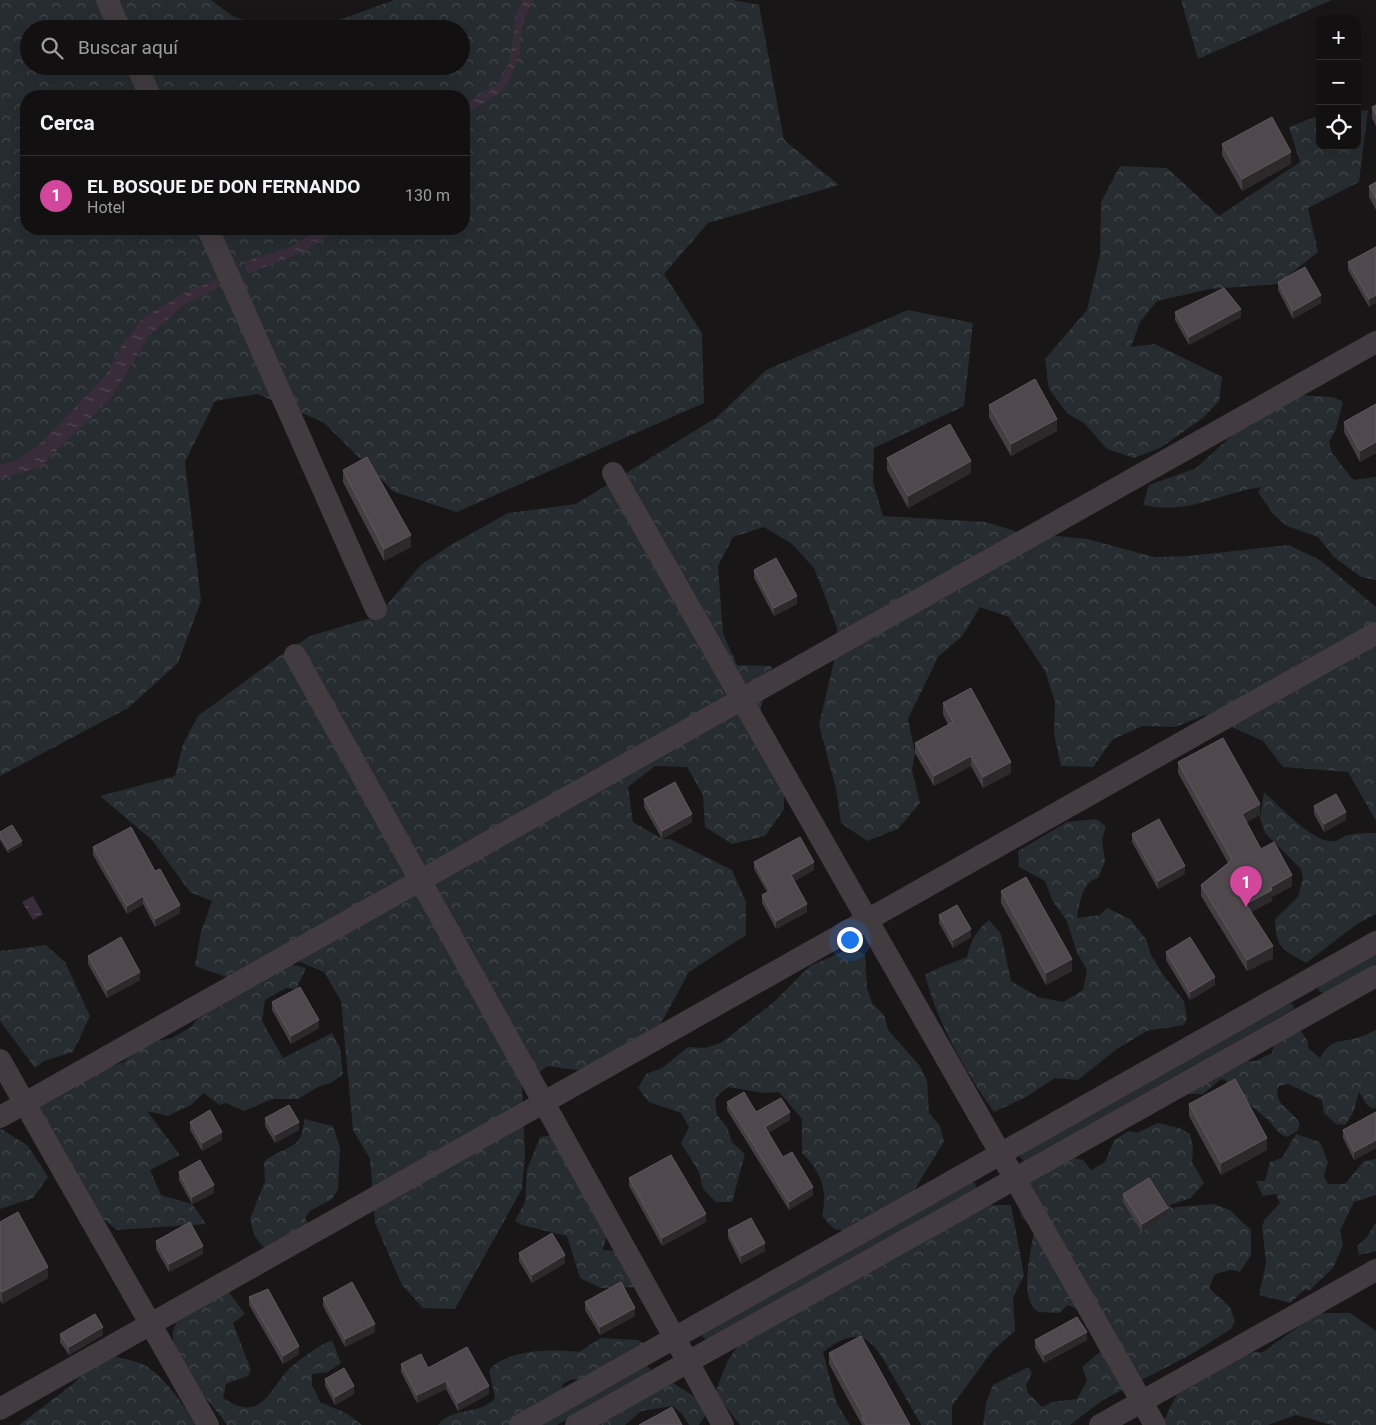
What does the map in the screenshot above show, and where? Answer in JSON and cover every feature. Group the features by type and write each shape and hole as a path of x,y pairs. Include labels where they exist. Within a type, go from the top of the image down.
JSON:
{"street":[{"path":"107,0 116,20"},
{"path":"140,75 147,90"},
{"path":"211,235 376,609"},
{"path":"0,1116 1376,342"},
{"path":"613,473 1155,1425"},
{"path":"0,1409 1376,633"},
{"path":"295,655 723,1425"},
{"path":"520,1425 1376,942"},
{"path":"576,1425 1376,976"},
{"path":"0,1060 208,1425"},
{"path":"1100,1425 1376,1270"}],"green space":[{"path":"0,0 211,0 234,17 245,20 20,20 20,75 470,75 470,20 339,20 394,0 733,0 759,5 784,140 839,185 708,223 664,274 702,333 704,403 457,512 394,492 323,422 257,394 215,401 185,462 201,601 178,663 128,708 0,776"},
{"path":"1181,0 1332,0 1198,59"},
{"path":"1368,110 1359,182 1308,208 1318,252 1278,284 1210,289 1157,301 1140,322 1131,347 1155,344 1222,377 1219,401 1203,418 1160,448 1134,458 1107,449 1085,424 1067,413 1049,389 1045,359 1087,310 1100,255 1101,202 1120,166 1167,168 1219,216 1300,162 1289,127 1316,117 1316,150 1361,150 1361,111"},
{"path":"908,310 973,323 964,406 874,448 873,482 883,516 986,522 1018,532 1087,539 1154,557 1189,556 1289,545 1320,560 1376,607 1376,821 1348,772 1283,767 1263,741 1205,715 1175,727 1143,726 1113,739 1093,767 1061,766 1054,734 1055,702 1045,671 1009,617 980,607 963,635 938,657 908,719 915,753 912,770 920,803 898,829 867,841 841,823 836,789 819,725 834,661 837,628 814,568 792,544 764,527 733,537 718,566 723,633 737,665 772,666 760,711 784,775 784,809 765,836 732,844 705,827 703,795 687,767 655,766 628,787 633,822 662,839 670,839 732,870 746,902 746,935 689,972 641,1060 612,1075 547,1066 522,1087 525,1156 522,1189 455,1309 423,1308 402,1285 375,1223 370,1159 353,1130 341,1001 324,972 295,960 286,963 306,968 296,989 286,988 265,1000 262,1021 283,1058 332,1033 340,1048 343,1074 333,1082 318,1087 298,1099 272,1099 244,1111 226,1103 219,1105 204,1093 191,1105 168,1116 147,1111 180,1155 150,1170 161,1195 192,1204 206,1224 117,1230 88,1207 55,1148 37,1099 88,1075 124,1062 136,1051 152,1042 172,1038 191,1027 210,1003 226,977 195,966 201,932 212,901 190,892 152,840 100,796 175,776 183,744 198,716 310,636 377,616 421,565 449,546 508,513 576,504 717,417 766,370"},
{"path":"1277,394 1333,397 1343,402 1336,429 1329,442 1332,453 1353,480 1376,477 1376,580 1361,577 1334,557 1318,537 1287,526 1274,515 1258,492 1261,487 1189,506 1159,507 1143,505 1149,485 1196,468 1240,428 1251,426 1264,403"},
{"path":"1264,792 1308,831 1327,841 1339,840 1352,834 1376,833 1376,914 1357,924 1306,963 1286,951 1277,937 1275,919 1298,897 1303,878 1301,869 1265,833 1260,818"},
{"path":"1096,819 1106,826 1102,839 1105,862 1098,878 1088,884 1082,895 1077,918 1100,915 1107,908 1130,919 1146,939 1151,955 1164,976 1184,1001 1187,1019 1184,1025 1147,1031 1117,1049 1078,1080 1055,1078 1026,1097 994,1112 972,1080 953,1046 937,1011 925,975 967,957 975,936 989,920 1001,934 1011,981 1038,997 1063,1002 1083,990 1087,970 1077,953 1066,919 1053,902 1045,881 1019,867 1018,851 1067,822"},
{"path":"46,945 65,962 90,1016 73,1052 44,1061 35,1068 0,1021 0,951"},
{"path":"851,948 865,955 867,988 872,1003 884,1015 888,1030 920,1066 927,1080 929,1113 940,1126 944,1142 909,1198 852,1232 834,1229 822,1216 824,1197 818,1174 802,1153 802,1119 779,1092 763,1093 728,1087 715,1098 717,1115 727,1127 732,1142 745,1154 732,1202 716,1202 703,1189 699,1172 681,1143 689,1127 681,1113 649,1102 638,1088 646,1074 662,1068 688,1047 705,1048 721,1043 774,1002 810,966"},
{"path":"1376,954 1376,964 1325,993 1320,992 1318,989 1320,985"},
{"path":"1289,1004 1293,1004 1294,1009 1024,1161 1020,1157 1022,1153"},
{"path":"1376,1030 1376,1108 1373,1109 1367,1105 1359,1092 1353,1113 1345,1125 1336,1124 1324,1113 1322,1100 1288,1084 1279,1086 1278,1098 1300,1124 1297,1131 1287,1137 1278,1132 1269,1121 1224,1079 1220,1080 1203,1094 1184,1094 1233,1060 1256,1061 1272,1053 1274,1043 1301,1031 1308,1042 1308,1048 1320,1058 1331,1045 1357,1038"},
{"path":"304,1119 333,1126 340,1148 338,1189 332,1199 310,1211 305,1218 311,1229 275,1250 263,1247 254,1235 250,1219 265,1181 264,1162 296,1143 303,1130"},
{"path":"1158,1123 1179,1128 1190,1134 1193,1148 1192,1162 1204,1183 1191,1198 1170,1205 1170,1207 1174,1209 1176,1207 1213,1204 1230,1210 1251,1230 1251,1255 1240,1272 1231,1270 1215,1274 1209,1288 1230,1307 1235,1321 1231,1329 1190,1355 1103,1400 1070,1425 983,1425 986,1403 993,1385 1028,1367 1032,1373 1026,1385 1028,1393 1042,1407 1052,1402 1077,1399 1087,1381 1082,1367 1100,1352 1085,1318 1075,1308 1068,1305 1059,1313 1039,1312 1032,1306 1027,1286 1034,1230 1021,1216 1017,1179 1070,1157 1083,1160 1091,1170 1105,1162 1114,1140 1129,1131 1137,1133"},
{"path":"0,1128 28,1146 48,1177 33,1198 0,1209"},
{"path":"1296,1134 1320,1142 1328,1162 1324,1176 1328,1184 1345,1184 1364,1161 1376,1159 1376,1195 1354,1202 1340,1231 1343,1245 1333,1268 1310,1290 1304,1290 1290,1303 1259,1295 1266,1263 1262,1226 1265,1219 1280,1203 1276,1194 1263,1196 1256,1181 1265,1181 1270,1162 1282,1158"},
{"path":"554,1135 609,1225 603,1250 620,1251 639,1287 601,1288 580,1278 567,1236 522,1225 515,1221 525,1202 527,1170 540,1137"},
{"path":"971,1182 975,1183 976,1188 706,1340 702,1336 704,1332"},
{"path":"968,1205 1011,1205 1024,1275 1013,1298 1015,1331 993,1350 952,1406 952,1425 921,1425 881,1355 867,1340 858,1337 849,1338 837,1343 823,1352 836,1402 850,1425 740,1425 715,1393 727,1362 741,1341"},
{"path":"1376,1222 1376,1251 1359,1255 1357,1246 1367,1237"},
{"path":"228,1291 245,1314 233,1323 251,1370 248,1376 226,1384 223,1398 244,1407 257,1405 267,1397 283,1375 302,1358 332,1340 341,1363 328,1372 312,1374 312,1385 320,1402 346,1413 362,1425 227,1425 187,1372 178,1357 173,1342 174,1328 181,1317"},
{"path":"1317,1313 1350,1313 1376,1331 1376,1425 1332,1425 1296,1415 1268,1425 1164,1425 1163,1422 1178,1392 1230,1352 1263,1352"},
{"path":"601,1338 638,1340 643,1343 611,1376 570,1380 563,1384 559,1401 520,1425 438,1425 450,1416 482,1407 495,1398 489,1370 497,1363 519,1354 531,1352 579,1352"},
{"path":"113,1356 137,1362 151,1369 173,1392 195,1425 19,1425 73,1384 97,1360"},
{"path":"647,1366 651,1369 649,1373 557,1425 540,1425"},
{"path":"670,1381 700,1400 705,1416 699,1425 689,1425 682,1414 673,1406 641,1411 625,1425 597,1425"}],"water":[{"path":"523,0 533,0 524,20 520,37 520,54 509,80 503,90 470,112 470,101 499,82 510,61 516,16"},
{"path":"311,235 328,235 305,250 248,274 244,262 290,247"},
{"path":"218,278 219,287 184,305 149,336 110,399 40,467 0,479 0,465 15,461 37,447 106,375 122,345 144,317 184,293"},
{"path":"33,896 43,914 33,920 22,902"}],"building":[{"path":"1376,105 1376,115 1372,107"},
{"path":"1272,117 1291,152 1242,179 1222,144"},
{"path":"1376,182 1376,199 1369,186"},
{"path":"1376,247 1376,295 1369,299 1348,262"},
{"path":"1305,267 1321,295 1293,311 1278,282"},
{"path":"1224,288 1241,309 1189,337 1175,312"},
{"path":"1035,379 1057,419 1011,444 989,405"},
{"path":"1376,404 1376,442 1360,451 1344,422"},
{"path":"950,424 971,461 908,496 887,458"},
{"path":"367,457 411,535 384,549 343,470"},
{"path":"776,558 797,596 774,608 754,570"},
{"path":"971,688 1011,762 983,777 971,756 934,776 915,743 953,722 943,703"},
{"path":"1223,738 1260,804 1242,814 1261,849 1274,842 1292,875 1271,887 1272,890 1246,904 1273,946 1247,960 1201,885 1232,860 1178,762"},
{"path":"675,782 692,814 662,831 644,799"},
{"path":"1336,794 1346,812 1324,824 1314,806"},
{"path":"1159,819 1185,866 1158,881 1132,834"},
{"path":"12,825 22,841 8,849 0,836 0,832"},
{"path":"131,827 155,871 160,869 180,905 155,919 143,896 127,906 93,847"},
{"path":"800,837 814,862 791,875 807,904 776,921 762,895 770,891 754,862"},
{"path":"1026,877 1072,959 1046,973 1001,891"},
{"path":"957,905 971,929 953,940 939,915"},
{"path":"121,937 140,972 107,990 88,956"},
{"path":"1190,937 1215,977 1190,992 1166,952"},
{"path":"300,987 319,1020 291,1036 272,1002"},
{"path":"1235,1079 1267,1138 1221,1163 1189,1104"},
{"path":"744,1092 756,1112 781,1098 790,1112 765,1127 783,1157 792,1152 813,1187 789,1202 727,1102"},
{"path":"289,1105 299,1122 275,1135 265,1118"},
{"path":"210,1110 222,1132 202,1143 190,1122"},
{"path":"1376,1112 1376,1140 1354,1152 1343,1130"},
{"path":"671,1155 706,1214 662,1238 629,1178"},
{"path":"200,1160 214,1185 192,1197 179,1172"},
{"path":"1149,1178 1168,1208 1142,1224 1123,1194"},
{"path":"18,1212 48,1267 2,1292 0,1289 0,1222"},
{"path":"751,1218 765,1243 741,1256 728,1230"},
{"path":"190,1222 203,1246 169,1264 156,1241"},
{"path":"552,1233 565,1255 532,1275 519,1253"},
{"path":"352,1282 375,1324 345,1339 323,1298"},
{"path":"621,1282 635,1308 600,1327 585,1302"},
{"path":"268,1289 299,1346 283,1356 249,1297"},
{"path":"95,1314 103,1327 69,1347 60,1334"},
{"path":"1077,1317 1087,1332 1044,1355 1035,1340"},
{"path":"861,1336 910,1425 866,1425 862,1418 864,1417 829,1353"},
{"path":"467,1347 489,1386 458,1403 446,1381 417,1395 401,1364 421,1354 428,1368"},
{"path":"344,1368 354,1386 335,1397 325,1379"},
{"path":"672,1407 682,1425 639,1425"}],"place":[{"name":"EL BOSQUE DE DON FERNANDO","path":"1246,907"}]}
